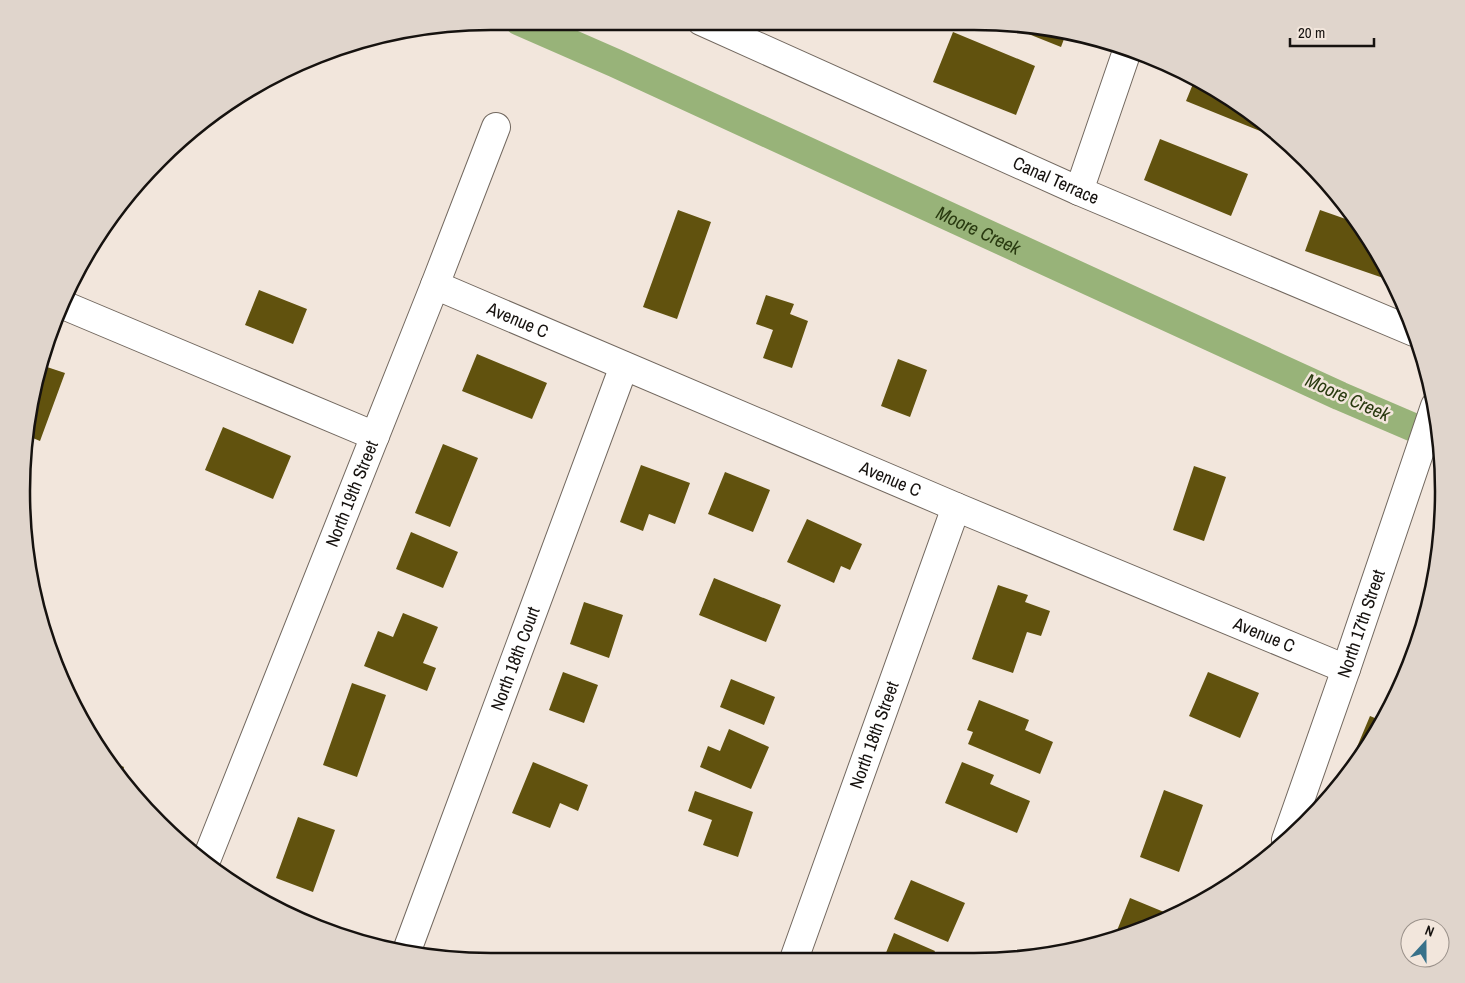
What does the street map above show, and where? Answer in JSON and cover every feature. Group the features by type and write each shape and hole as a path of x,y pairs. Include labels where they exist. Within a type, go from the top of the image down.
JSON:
{"street":[{"name":"Canal Terrace","path":"721,30 1079,191 1405,328"},
{"path":"1079,191 1126,55"},
{"name":"North 19th Street","path":"208,855 496,127"},
{"name":"Avenue C","path":"435,285 956,507 1346,669"},
{"path":"69,307 374,436"},
{"name":"North 18th Court","path":"409,945 624,366"},
{"name":"North 17th Street","path":"1291,826 1430,422"},
{"name":"North 18th Street","path":"796,953 956,507"}],"building":[{"path":"953,32 1035,66 1016,115 933,82"},
{"path":"1027,33 1064,39 1061,47"},
{"path":"1192,86 1230,108 1262,132 1186,101"},
{"path":"1160,139 1248,174 1231,216 1144,180"},
{"path":"678,210 711,222 677,319 643,307"},
{"path":"1320,210 1346,219 1382,278 1305,251"},
{"path":"259,290 307,309 293,344 245,325"},
{"path":"766,295 794,304 790,314 808,321 792,368 763,358 773,330 756,324"},
{"path":"477,354 547,383 532,419 462,391"},
{"path":"898,359 927,370 910,417 881,406"},
{"path":"47,367 65,373 40,441 33,438 39,401"},
{"path":"223,427 291,456 273,499 205,470"},
{"path":"443,444 478,458 450,527 415,513"},
{"path":"641,465 690,483 675,524 649,514 643,531 620,522"},
{"path":"1194,466 1226,477 1204,541 1173,530"},
{"path":"725,472 770,490 753,532 708,514"},
{"path":"807,519 862,544 850,570 841,566 834,583 787,562"},
{"path":"411,532 458,552 443,588 396,569"},
{"path":"714,578 781,605 766,642 699,615"},
{"path":"998,585 1028,595 1025,602 1050,611 1041,636 1027,632 1013,673 972,659"},
{"path":"584,602 623,615 609,658 570,644"},
{"path":"403,613 438,627 423,663 436,668 427,691 364,666 378,631 393,637"},
{"path":"563,672 598,685 584,723 549,710"},
{"path":"1208,672 1259,693 1240,738 1189,716"},
{"path":"731,679 775,697 764,725 720,707"},
{"path":"352,683 386,695 357,777 323,765"},
{"path":"979,700 1029,720 1025,730 1053,742 1040,774 968,744 973,732 967,730"},
{"path":"1370,716 1375,718 1357,747"},
{"path":"729,729 769,747 751,789 700,767 708,746 720,751"},
{"path":"533,762 588,785 578,811 560,803 550,828 512,813"},
{"path":"962,762 994,775 990,784 1030,801 1017,833 945,803"},
{"path":"1164,790 1203,805 1179,872 1140,857"},
{"path":"695,791 753,812 738,857 703,845 712,820 688,811"},
{"path":"298,817 335,830 313,892 276,878"},
{"path":"911,880 965,903 948,942 894,919"},
{"path":"1130,898 1163,912 1150,918 1117,930"},
{"path":"894,933 935,951 934,953 886,953"}],"waterway":[{"name":"Moore Creek","path":"540,30 1340,396 1431,435"}]}
